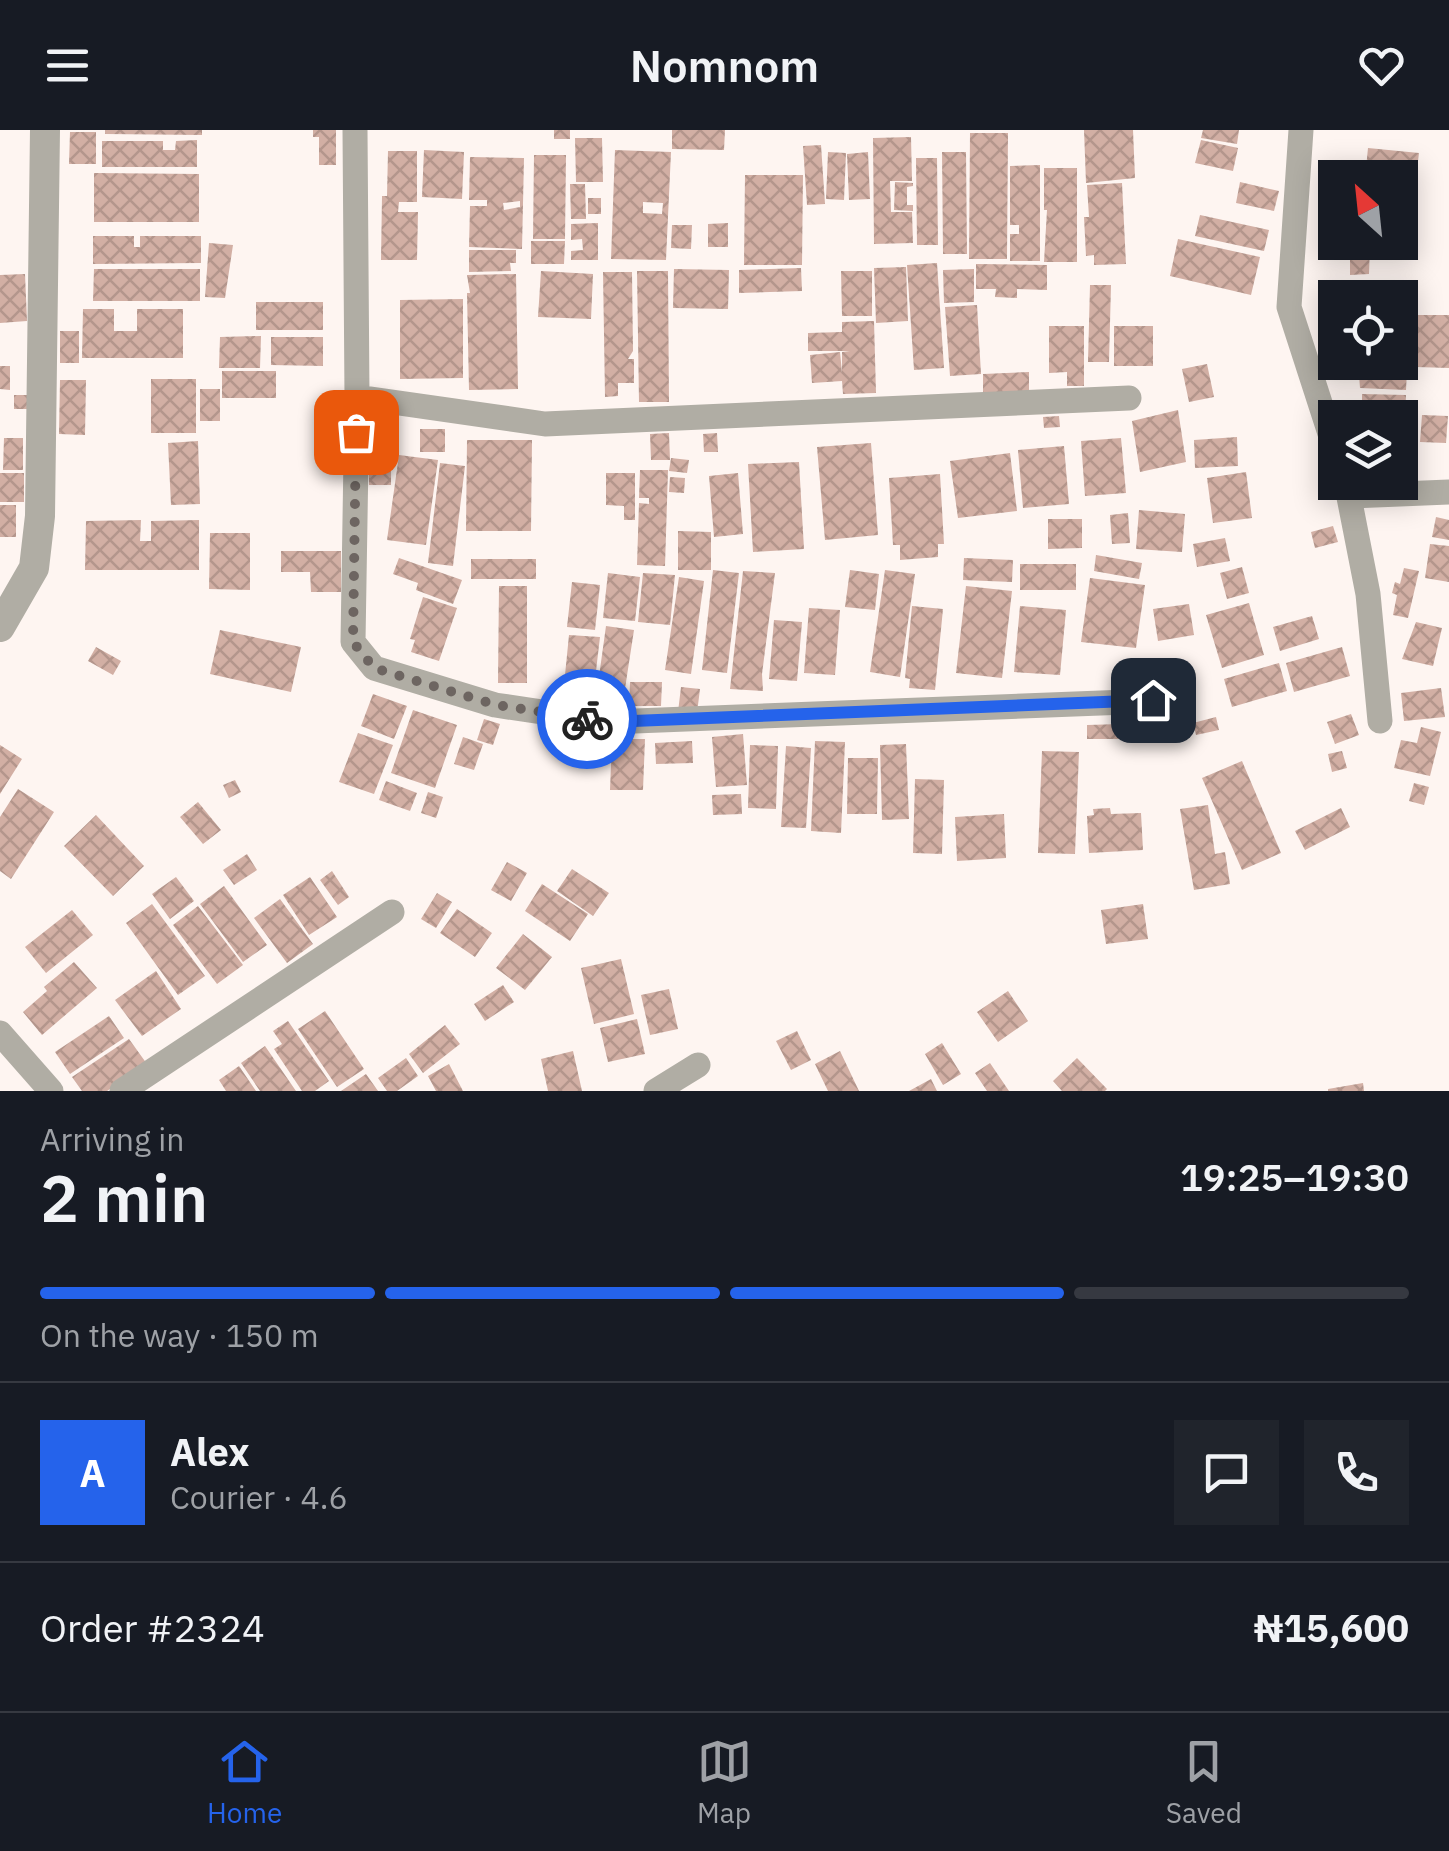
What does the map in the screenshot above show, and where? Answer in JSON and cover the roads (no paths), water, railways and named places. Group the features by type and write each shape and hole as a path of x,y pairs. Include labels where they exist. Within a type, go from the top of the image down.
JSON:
{"street":[{"path":"0,627 34,568 40,516 45,130"},
{"path":"354,130 353,642 374,668 496,705 608,722 1153,700"},
{"path":"1301,130 1289,307 1319,400"},
{"path":"356,397 544,424 1129,398"},
{"path":"1418,491 1449,492"},
{"path":"1351,500 1368,594 1380,721"},
{"path":"122,1091 392,912"},
{"path":"0,1033 51,1091"},
{"path":"656,1091 698,1065"}]}
